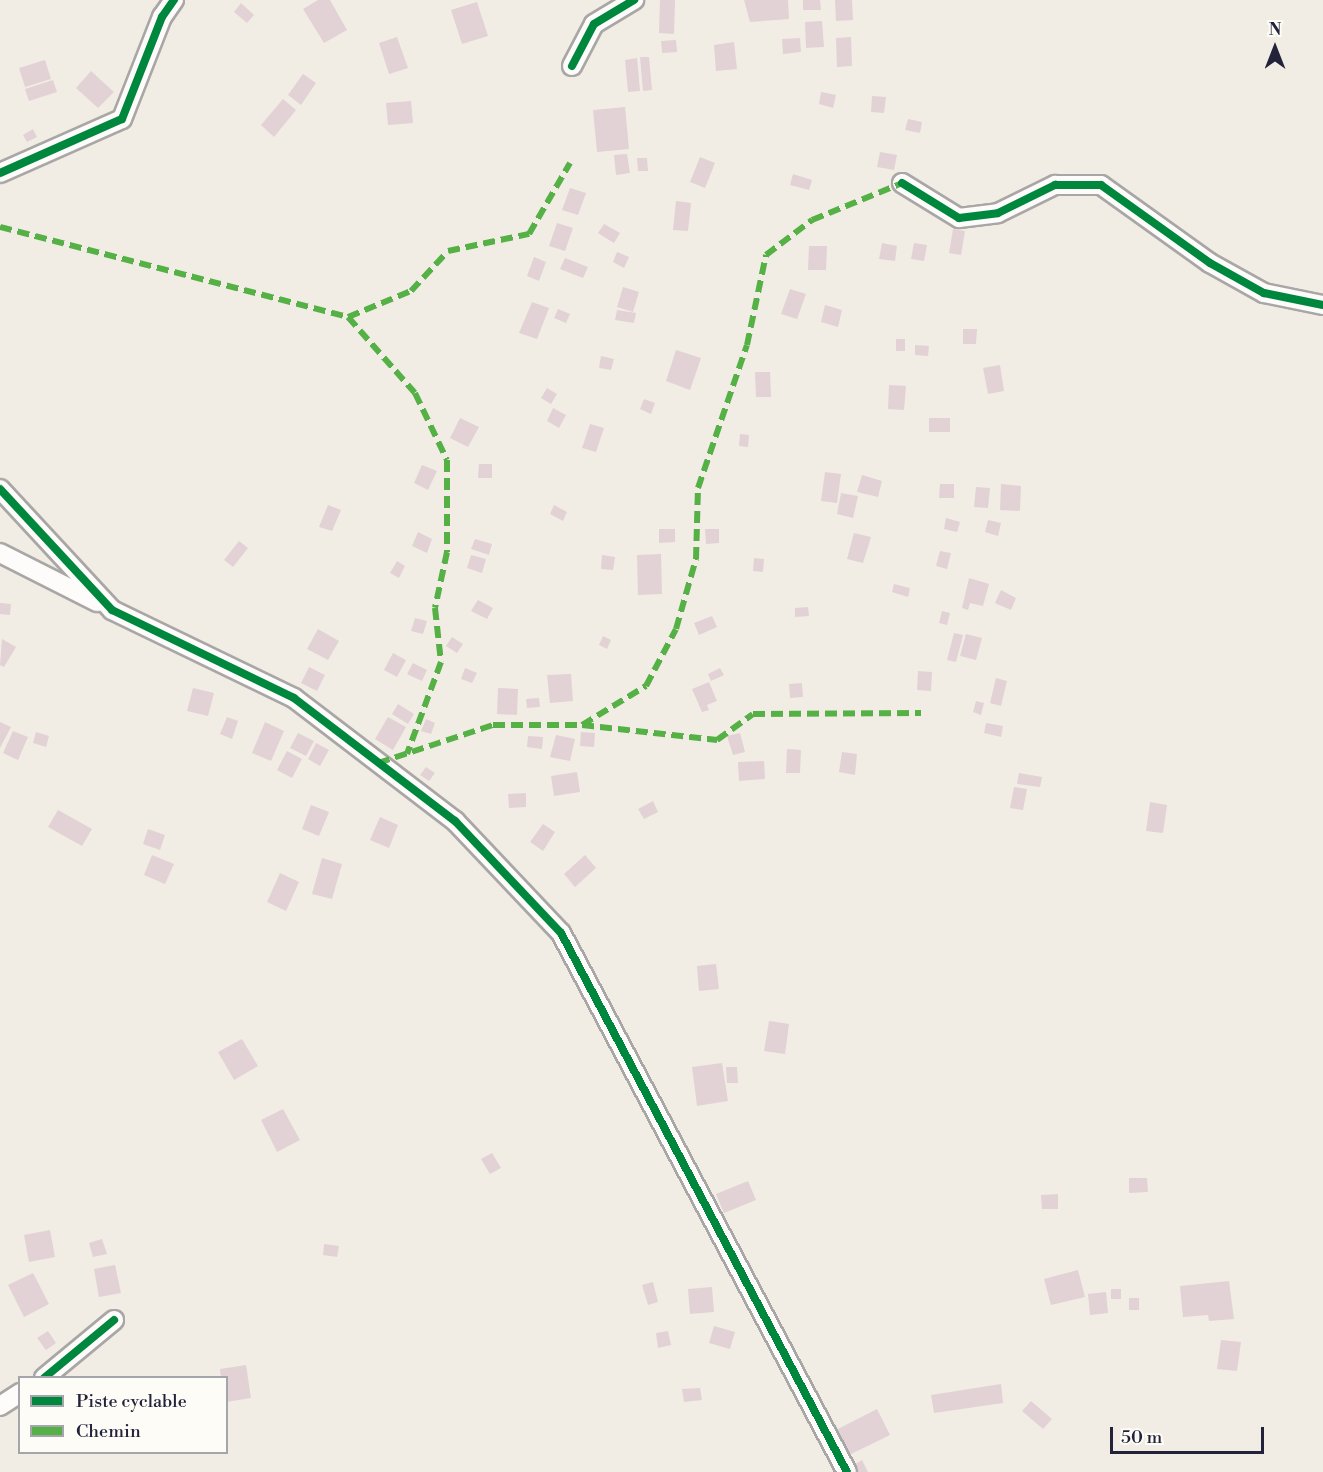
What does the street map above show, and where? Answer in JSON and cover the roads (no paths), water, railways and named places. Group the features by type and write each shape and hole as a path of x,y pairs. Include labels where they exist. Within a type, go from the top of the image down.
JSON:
{"street":[{"path":"0,173 122,119 162,16 174,0"},
{"path":"572,66 601,7 634,0"},
{"path":"902,183 958,218 998,213 1055,185 1101,185 1210,263 1264,293 1323,305"},
{"path":"0,489 112,610"},
{"path":"0,553 294,698 456,821 561,933 847,1472"},
{"path":"45,1376 114,1320"},
{"path":"0,1406 18,1394"}]}
